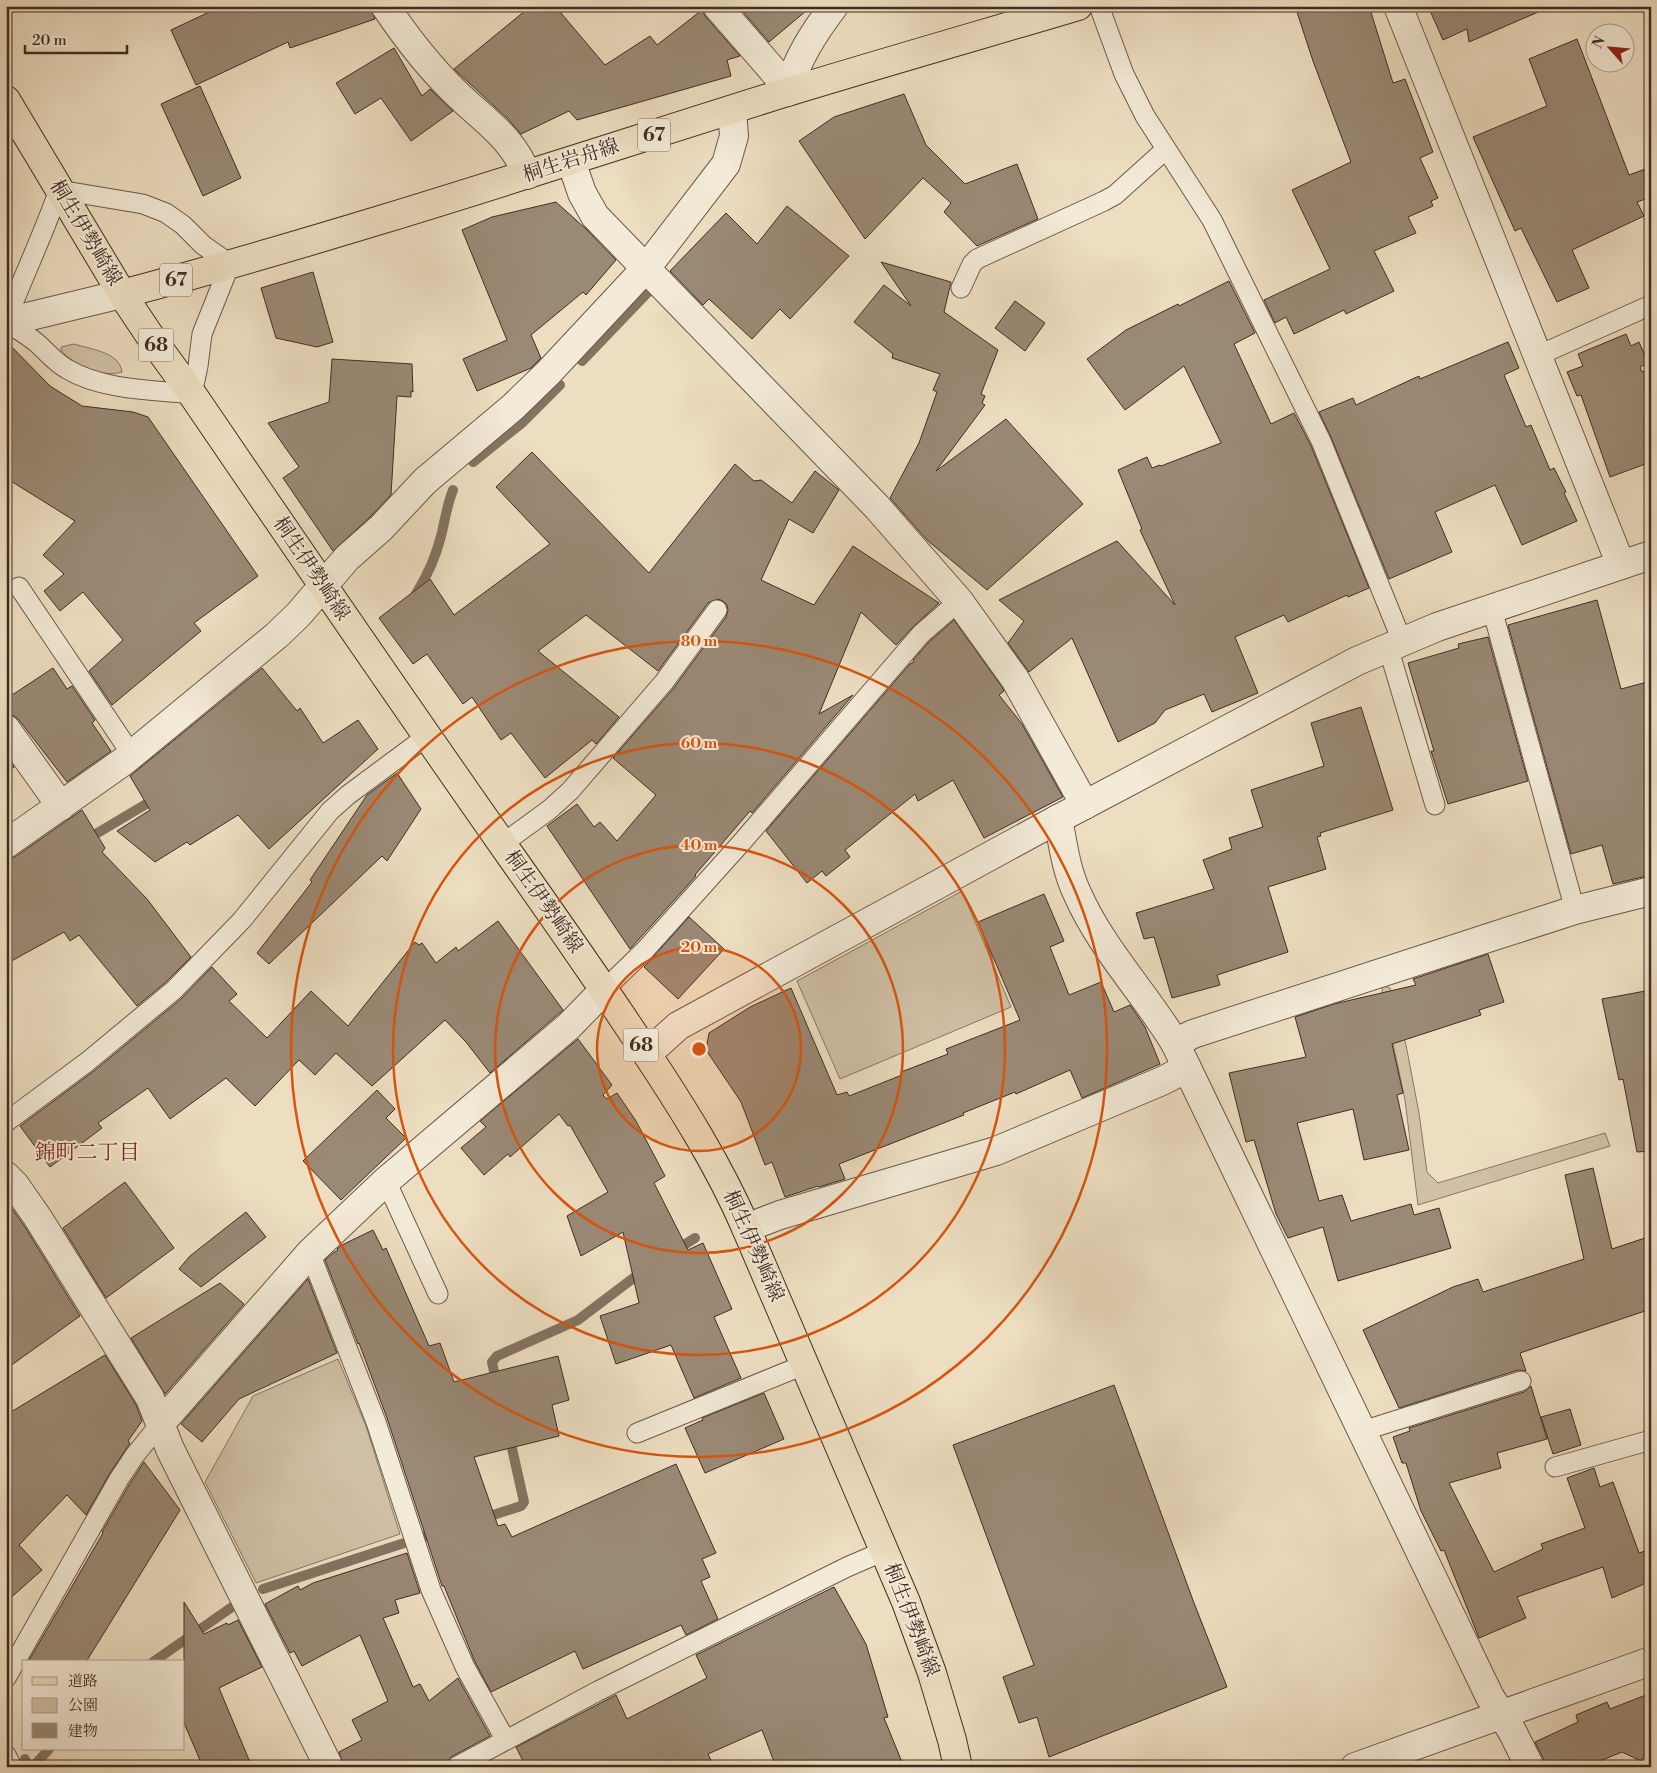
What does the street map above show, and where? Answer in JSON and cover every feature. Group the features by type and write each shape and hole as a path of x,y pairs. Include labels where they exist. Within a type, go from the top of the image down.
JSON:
{"main road":[{"name":"桐生岩舟線","path":"122,294 230,264 527,175 787,92 1078,6"},
{"name":"桐生伊勢崎線","path":"6,100 122,294 152,339 192,394 426,737 604,990 700,1137 737,1206 906,1602 925,1652 952,1740 958,1767"}],"street":[{"path":"385,6 412,44 443,80 506,139 521,159 527,175"},
{"path":"717,6 776,74 787,92"},
{"path":"787,92 794,68 814,33 834,6"},
{"path":"1398,6 1621,565"},
{"path":"6,844 132,755 276,636 298,616 347,558 381,528 425,481 513,407 548,373 647,268 726,164 734,136 732,110"},
{"path":"571,161 582,193 595,216 877,507 959,601 1015,678 1085,805"},
{"path":"6,322 122,294"},
{"path":"647,1054 678,1026 1058,819 1320,680 1395,644 1437,627 1651,556"},
{"path":"6,729 61,806"},
{"path":"1058,819 1067,862 1076,892 1094,928 1150,1005 1175,1044 1490,1697 1512,1731 1530,1767"},
{"path":"1175,1044 1193,1034 1291,1001 1575,910 1651,891"},
{"path":"161,1423 310,1253 386,1181 569,1026 604,990"},
{"path":"746,1228 996,1151 1162,1081 1187,1068"},
{"path":"6,1176 15,1185 43,1226 150,1398 170,1449 329,1767"},
{"path":"1355,1767 1501,1713 1651,1661"}],"lane":[{"path":"1099,6 1132,91 1165,150 1212,220 1321,441 1395,644 1435,805"},
{"path":"961,288 972,264 977,259 1104,202 1165,150"},
{"path":"59,190 144,204 166,213 183,225 203,245 230,264 202,334 192,394 136,388 100,382 80,376 66,368 37,343 6,322 43,234 59,190"},
{"path":"1537,356 1651,305"},
{"path":"18,587 132,755"},
{"path":"604,990 645,950 742,842 921,634 959,601"},
{"path":"1492,609 1575,910"},
{"path":"502,844 549,810 570,791 664,682 717,610"},
{"path":"6,1122 87,1062 174,990 242,920 330,811 348,795 426,737"},
{"path":"386,1181 438,1294"},
{"path":"310,1253 376,1422 431,1590 465,1667 505,1739"},
{"path":"637,1433 806,1364"},
{"path":"1363,1434 1374,1427 1521,1381"},
{"path":"6,1678 119,1480 135,1455 161,1423"},
{"path":"1554,1467 1651,1440"},
{"path":"456,1767 505,1739 847,1567 884,1551"},
{"path":"6,1755 12,1767"}],"green space":[{"path":"74,344 103,352 110,356 120,365 122,372 98,372 81,366 66,356 61,350 61,347"},
{"path":"962,891 1011,1007 840,1079 797,981"},
{"path":"1383,986 1390,988 1406,1045 1419,1113 1427,1172 1438,1183 1605,1133 1610,1146 1418,1205 1405,1100 1382,991"},
{"path":"338,1359 366,1426 400,1534 256,1583 205,1482 253,1396"}],"building":[{"path":"222,6 370,6 375,19 290,48 288,42 196,85 171,30"},
{"path":"531,6 555,6 605,65 650,36 657,45 702,10 705,16 740,56 727,60 731,76 577,120 569,111 521,134 507,118 454,69"},
{"path":"738,6 812,6 769,42"},
{"path":"1295,6 1369,6 1393,83 1405,79 1433,152 1420,158 1438,198 1431,201 1433,206 1408,217 1416,233 1374,251 1394,291 1346,314 1344,310 1294,334 1286,317 1275,323 1264,300 1330,269 1292,190 1351,162 1313,61"},
{"path":"1428,6 1552,6 1469,42 1467,29 1443,40"},
{"path":"1577,39 1584,57 1584,72 1590,72 1629,175 1651,167 1651,197 1637,202 1644,216 1572,250 1589,288 1557,302 1521,228 1515,231 1473,137 1547,106 1529,59"},
{"path":"394,48 422,96 430,89 453,111 411,141 381,98 355,114 336,83"},
{"path":"200,86 241,178 203,196 161,104"},
{"path":"904,94 926,145 965,184 1017,164 1038,219 977,246 944,212 951,203 923,178 865,239 799,141 834,117"},
{"path":"556,202 616,260 586,295 583,292 531,335 541,358 531,368 477,391 463,359 507,340 462,230 492,217"},
{"path":"787,206 849,256 790,319 780,309 752,339 709,299 703,305 670,271 726,213 757,244"},
{"path":"881,262 951,282 944,312 998,350 981,394 985,396 982,403 985,405 936,471 1006,419 1083,504 987,590 927,540 890,498 919,443 937,392 933,390 940,374 892,358 893,354 854,322 884,285 911,306"},
{"path":"313,272 333,342 317,347 276,338 261,288"},
{"path":"1229,281 1255,333 1234,344 1271,424 1294,413 1311,446 1369,588 1348,597 1347,595 1288,622 1284,615 1235,637 1258,693 1212,712 1204,694 1165,710 1155,723 1118,742 1072,638 1029,672 1008,643 1024,621 999,600 1117,541 1175,605 1140,530 1142,529 1118,470 1147,457 1152,468 1161,466 1221,443 1184,366 1125,410 1087,359 1126,330"},
{"path":"1015,301 1045,323 1025,351 995,328"},
{"path":"1626,334 1631,346 1639,342 1648,363 1640,367 1642,372 1651,369 1651,462 1610,477 1581,395 1577,396 1567,372 1583,366 1578,354"},
{"path":"6,341 50,386 82,406 133,412 148,417 258,576 194,623 201,631 112,705 89,671 123,640 83,592 60,611 44,591 64,574 43,555 75,521 6,478"},
{"path":"1508,342 1519,368 1504,375 1526,427 1531,425 1550,470 1554,468 1566,492 1564,493 1577,521 1522,545 1495,485 1435,512 1452,552 1389,579 1319,412 1353,398 1356,405 1419,376 1420,379"},
{"path":"332,359 412,364 413,392 411,391 411,397 397,396 391,495 333,551 283,478 299,467 268,423 329,402"},
{"path":"532,452 649,573 735,464 754,481 761,480 792,503 815,471 839,490 813,533 789,519 761,580 814,605 853,546 939,603 896,645 861,612 819,714 853,695 752,813 750,811 696,876 630,949 547,826 577,804 594,827 600,822 617,841 656,795 613,758 673,689 726,617 727,605 718,599 708,603 658,671 586,615 538,651 619,717 596,744 592,740 545,778 511,733 501,740 472,697 463,704 427,654 413,664 379,618 430,579 454,615 550,544 496,487"},
{"path":"1597,600 1621,689 1651,681 1651,875 1613,884 1602,845 1571,854 1508,625"},
{"path":"954,620 1002,687 1004,691 999,695 1022,724 1063,797 984,838 953,780 918,801 915,794 845,850 850,857 826,876 822,871 807,883 766,831 910,664 914,662 913,660 929,642"},
{"path":"1488,637 1528,781 1448,804 1431,751 1434,751 1408,663 1459,648 1458,644"},
{"path":"53,668 67,689 72,686 95,720 92,723 111,751 67,782 19,720 13,715 6,714 6,699"},
{"path":"262,668 297,711 300,708 323,743 358,720 378,749 269,849 238,815 190,845 187,842 155,862 117,831 150,810 130,776"},
{"path":"1361,707 1393,810 1320,833 1321,836 1317,837 1326,869 1268,887 1288,952 1217,975 1220,985 1172,998 1154,937 1144,939 1136,913 1214,889 1203,860 1232,849 1229,838 1263,827 1251,790 1324,766 1311,723"},
{"path":"6,756 14,767 6,773"},
{"path":"397,773 421,809 387,861 382,856 269,964 257,953 312,882 310,880 367,795"},
{"path":"82,810 105,848 102,852 147,899 191,957 166,982 137,1006 79,935 70,941 64,932 6,964 6,859 15,857"},
{"path":"1044,894 1064,941 1050,947 1069,995 1101,982 1114,1012 1130,1005 1145,1027 1160,1064 1082,1098 1070,1070 1016,1094 1015,1092 963,1113 964,1115 839,1164 845,1179 785,1197 772,1162 765,1165 741,1102 706,1050 709,1033 750,1007 791,988 837,1095 847,1092 849,1096 902,1075 901,1072 948,1054 946,1049 1020,1020 978,922"},
{"path":"689,917 724,949 678,999 644,967"},
{"path":"498,921 563,1010 490,1073 466,1042 445,1020 372,1086 336,1053 315,1075 299,1060 255,1106 226,1078 170,1119 148,1088 98,1123 102,1128 50,1167 20,1126 94,1071 181,999 212,967 237,994 229,1001 267,1038 311,991 348,1026 415,942 419,945 422,943 436,963 456,947 458,951"},
{"path":"1488,954 1504,1002 1479,1010 1481,1015 1392,1044 1403,1093 1397,1095 1409,1150 1364,1160 1353,1109 1297,1123 1319,1201 1342,1195 1351,1221 1411,1204 1414,1215 1439,1208 1451,1248 1338,1281 1323,1227 1288,1238 1276,1214 1254,1140 1246,1142 1229,1073 1306,1057 1295,1017 1334,1004 1416,985 1413,979"},
{"path":"1651,990 1651,1151 1637,1152 1623,1079 1619,1080 1602,999"},
{"path":"578,1039 612,1085 603,1095 607,1099 617,1093 636,1121 665,1176 654,1183 688,1250 703,1243 732,1309 714,1317 741,1378 694,1398 671,1345 616,1364 600,1316 639,1303 623,1232 581,1256 567,1216 608,1192 570,1125 568,1126 559,1114 510,1157 508,1154 484,1175 461,1148 486,1127 480,1121"},
{"path":"377,1090 395,1109 386,1118 406,1138 341,1200 303,1161"},
{"path":"1593,1168 1612,1249 1651,1236 1651,1309 1520,1353 1526,1371 1518,1370 1399,1408 1363,1330 1453,1287 1478,1279 1483,1292 1584,1259 1565,1175"},
{"path":"125,1182 174,1248 106,1298 63,1228"},
{"path":"6,1200 80,1316 6,1369"},
{"path":"246,1212 266,1237 201,1287 179,1269 190,1256"},
{"path":"373,1230 383,1250 386,1248 429,1346 440,1343 454,1382 558,1356 569,1400 552,1405 559,1436 474,1457 498,1526 505,1524 512,1537 676,1464 716,1553 702,1559 710,1577 701,1581 718,1619 686,1635 681,1625 583,1669 575,1651 491,1692 475,1662 444,1586 442,1586 387,1418 325,1260 342,1245"},
{"path":"308,1279 337,1353 239,1399 202,1442 181,1424"},
{"path":"220,1283 244,1304 165,1394 131,1338"},
{"path":"105,1355 136,1405 142,1421 128,1441 130,1443 86,1515 67,1495 19,1545 42,1570 6,1602 6,1415"},
{"path":"1114,1385 1227,1687 1049,1757 1037,1717 1019,1723 1003,1677 1034,1665 953,1445"},
{"path":"1531,1386 1547,1439 1497,1453 1501,1468 1449,1483 1494,1572 1543,1549 1541,1544 1585,1528 1567,1478 1594,1468 1600,1487 1613,1482 1639,1553 1651,1549 1651,1581 1612,1598 1603,1567 1517,1597 1526,1618 1479,1638 1444,1550 1441,1551 1421,1511 1406,1463 1402,1463 1393,1437 1410,1431 1409,1428 1524,1392"},
{"path":"764,1393 784,1439 705,1473 685,1428 703,1420 702,1418"},
{"path":"1570,1409 1581,1445 1553,1454 1541,1417"},
{"path":"144,1462 180,1510 87,1660 29,1660 103,1533"},
{"path":"407,1553 420,1593 395,1600 399,1613 383,1618 413,1687 420,1684 429,1701 458,1678 490,1736 451,1757 442,1767 344,1767 339,1752 362,1740 352,1720 388,1701 360,1635 302,1666 294,1651 290,1653 265,1604 298,1586 300,1590 313,1583"},
{"path":"834,1587 866,1644 888,1717 884,1718 904,1767 776,1767 762,1730 708,1754 714,1767 526,1767 516,1747 616,1695 627,1719 707,1678 696,1655"},
{"path":"184,1602 204,1634 238,1620 262,1667 219,1688 252,1767 203,1767 185,1725"},
{"path":"1651,1693 1651,1744 1641,1761 1622,1752 1585,1767 1545,1767 1544,1760 1535,1742 1578,1722 1576,1715 1607,1702 1610,1709"}],"waterway":[{"path":"582,361 650,290"},
{"path":"473,462 523,422 560,385"},
{"path":"416,594 437,551 453,490"},
{"path":"84,841 158,797"},
{"path":"673,1252 695,1238"},
{"path":"497,1385 492,1362 497,1356 578,1320 644,1270"},
{"path":"481,1519 521,1506 524,1502 509,1435"},
{"path":"263,1589 438,1532"},
{"path":"156,1660 232,1607"},
{"path":"33,1767 48,1750"},
{"path":"25,1759 28,1767"}],"district":[{"name":"錦町二丁目","path":"87,1153"}]}
